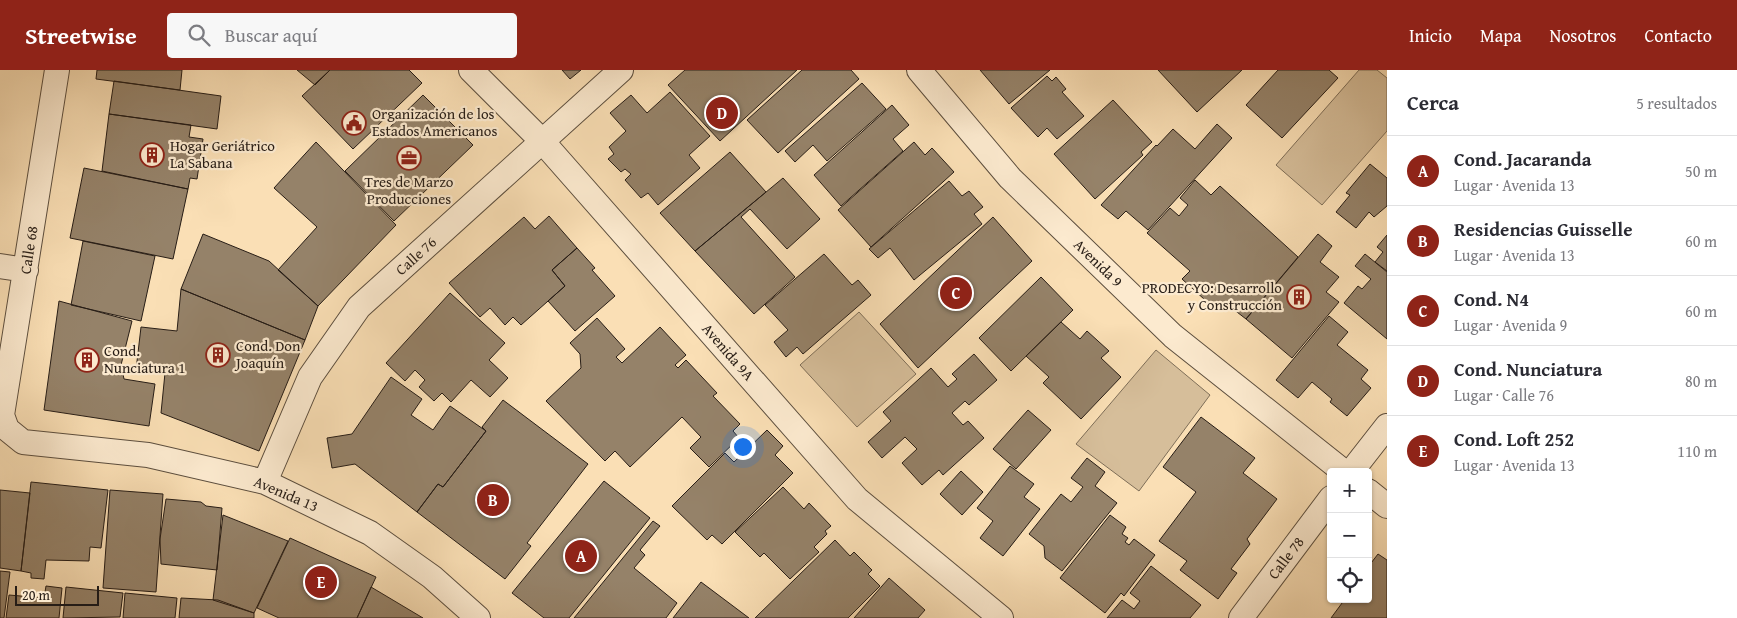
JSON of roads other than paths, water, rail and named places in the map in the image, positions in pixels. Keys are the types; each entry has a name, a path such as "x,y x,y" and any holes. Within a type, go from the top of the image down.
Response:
{"street":[{"name":"Calle 68","path":"7,429 2,415 57,70"},
{"name":"Avenida 9A","path":"471,70 542,141 857,499 1001,618"},
{"name":"Calle 76","path":"265,482 310,377 359,307 621,70"},
{"name":"Avenida 9","path":"919,70 1010,178 1173,336 1339,468"},
{"path":"0,266 26,270"},
{"path":"1354,468 1387,426"},
{"name":"Avenida 13","path":"7,429 23,442 148,455 265,482 370,533 432,577 478,618"},
{"path":"1372,494 1387,506"},
{"name":"Calle 78","path":"1241,618 1327,503"}],"place":[{"name":"Cond. Nunciatura","path":"722,113"},
{"name":"Organización de los Estados Americanos","path":"354,123"},
{"name":"Hogar Geriátrico La Sabana","path":"152,155"},
{"name":"Tres de Marzo Producciones","path":"409,158"},
{"name":"Cond. N4","path":"956,293"},
{"name":"PRODECYO: Desarrollo y Construcción","path":"1299,297"},
{"name":"Cond. Don Joaquín","path":"218,355"},
{"name":"Cond. Nunciatura 1","path":"87,360"},
{"name":"Residencias Guisselle","path":"493,500"},
{"name":"Cond. Jacaranda","path":"581,556"},
{"name":"Cond. Loft 252","path":"321,582"}]}
